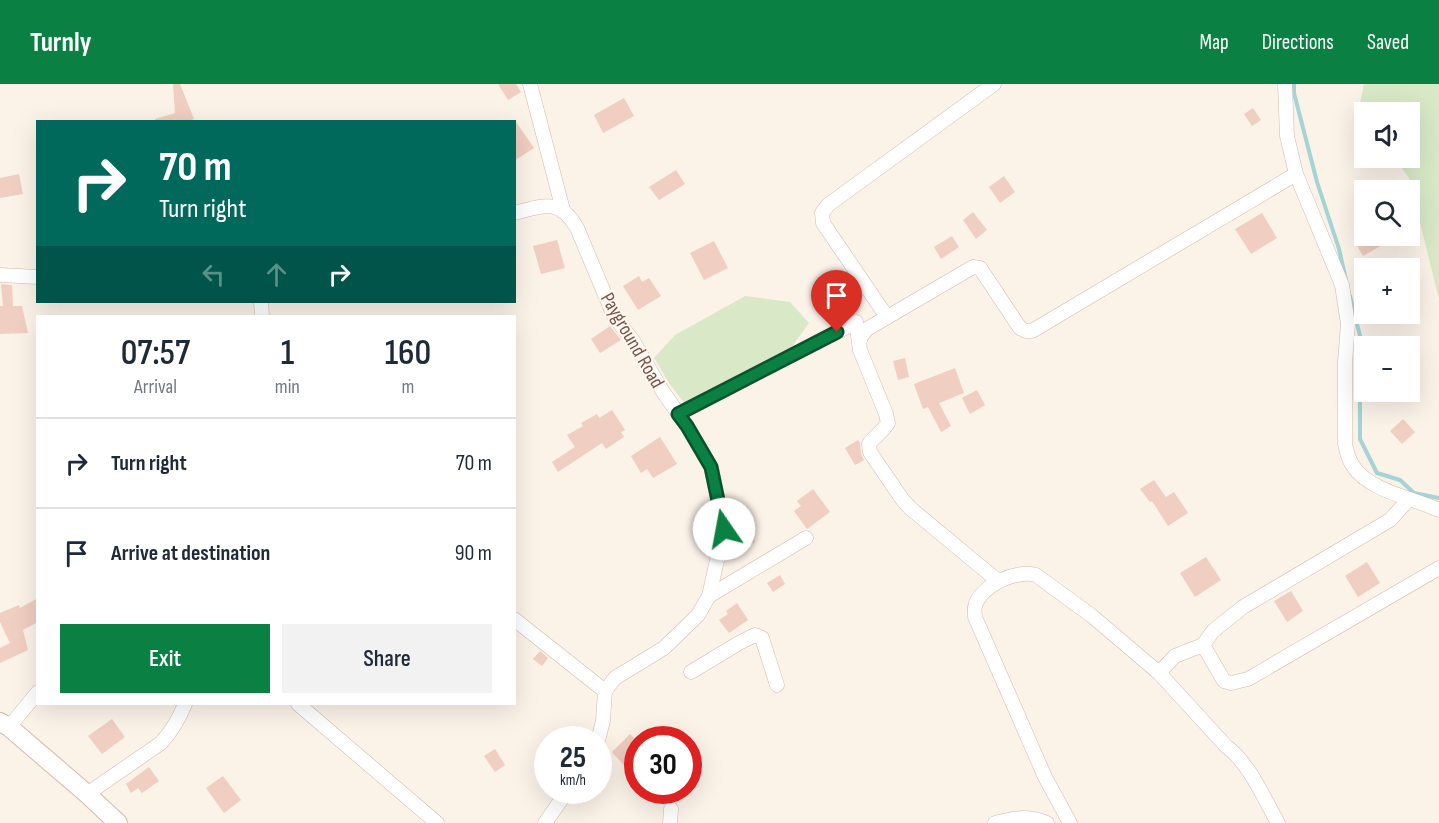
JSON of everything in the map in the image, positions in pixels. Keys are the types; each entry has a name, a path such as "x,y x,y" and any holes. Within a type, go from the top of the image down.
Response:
{"main road":[{"path":"4,725 118,823"}],"street":[{"name":"Payground Road","path":"530,84 563,210 577,228 614,316 633,340 711,467 724,529 710,596 698,615 664,648 615,678 605,691"},
{"path":"886,317 823,223 822,213 828,205 994,84"},
{"path":"1284,84 1287,136 1296,174 1342,285 1348,324 1345,362 1345,444 1348,456 1353,467 1361,475 1391,494 1422,502 1439,510"},
{"path":"859,343 861,335 867,329 973,267 980,268 1020,328 1032,331 1296,174"},
{"path":"516,213 550,206 563,210"},
{"path":"0,275 36,277"},
{"path":"678,414 856,322 860,350 888,423 869,444 870,452 902,499 998,581"},
{"path":"1159,673 1175,656 1203,645 1213,631 1243,607 1390,520 1409,499"},
{"path":"710,596 806,538"},
{"path":"1203,645 1224,681 1231,683 1248,679 1439,568"},
{"path":"1070,823 1045,777 975,616 974,607 980,595 998,581 1017,574 1035,575 1118,637 1159,673 1226,746 1244,762 1278,823"},
{"path":"516,622 605,691 602,726"},
{"path":"692,672 739,642 755,635 762,638 777,685"},
{"path":"4,725 36,694"},
{"path":"87,794 161,743 171,733 185,705"},
{"path":"299,705 437,823"},
{"path":"545,823 558,804"},
{"path":"995,823 1023,817 1047,823"}],"green space":[{"path":"1364,84 1439,84 1439,299 1420,222 1420,180 1409,180 1402,168 1420,168 1420,102 1360,102"},
{"path":"745,296 790,302 809,323 776,373 751,378 686,405 654,358 675,335"}],"building":[{"path":"173,84 180,84 194,119 155,119 175,113"},
{"path":"498,84 516,84 521,92 508,100"},
{"path":"624,98 634,116 603,133 594,115"},
{"path":"1253,108 1261,120 1252,126 1244,114"},
{"path":"516,122 534,148 516,160"},
{"path":"676,170 685,184 659,200 649,187"},
{"path":"19,174 23,194 0,198 0,178"},
{"path":"1004,176 1015,192 1000,203 989,187"},
{"path":"973,212 987,230 976,239 963,220"},
{"path":"1262,213 1277,238 1251,254 1235,229"},
{"path":"952,236 959,247 941,259 934,247"},
{"path":"557,240 565,268 541,274 533,246"},
{"path":"714,241 728,268 704,280 690,253"},
{"path":"1357,246 1380,246 1363,256"},
{"path":"639,276 642,282 649,278 661,296 638,310 623,286"},
{"path":"1,284 12,285 13,306 22,306 28,333 0,334 0,306 3,306"},
{"path":"610,326 621,340 600,353 591,339"},
{"path":"905,358 909,377 898,380 893,361"},
{"path":"955,368 964,393 939,403 951,426 941,432 928,407 923,409 914,384"},
{"path":"977,390 985,405 970,414 962,398"},
{"path":"612,410 625,430 621,432 624,437 606,449 602,443 558,472 552,462 575,447 567,435 583,426 581,423 597,414 599,418"},
{"path":"1403,419 1415,432 1402,444 1390,431"},
{"path":"660,437 677,464 653,478 647,469 641,473 631,456"},
{"path":"858,440 864,460 855,465 845,448"},
{"path":"1154,480 1166,497 1174,492 1188,513 1168,526 1152,501 1150,502 1140,489"},
{"path":"813,489 830,512 807,529 794,511 801,506 797,501"},
{"path":"748,524 755,542 739,548 732,533"},
{"path":"1206,557 1221,580 1195,597 1180,573"},
{"path":"1367,562 1380,583 1358,597 1345,576"},
{"path":"780,575 785,584 773,592 767,583"},
{"path":"1291,591 1303,611 1287,622 1274,601"},
{"path":"36,599 36,623 23,630 28,650 0,663 0,648 10,643 0,622 0,613 19,605 20,608"},
{"path":"737,603 748,620 729,633 719,620 728,614 726,611"},
{"path":"540,651 548,658 542,666 533,659"},
{"path":"112,719 125,737 102,754 88,736"},
{"path":"624,740 624,765 612,752"},
{"path":"495,749 505,765 495,772 484,756"},
{"path":"149,767 159,781 142,793 138,788 131,793 126,784"},
{"path":"223,776 241,800 224,813 206,788"}],"waterway":[{"path":"1294,84 1294,93 1317,182 1339,249 1346,280"},
{"path":"1350,296 1360,336 1360,439 1377,473 1400,480 1414,493 1439,498"}],"route":[{"path":"724,529 711,467 678,414 837,332"}]}
